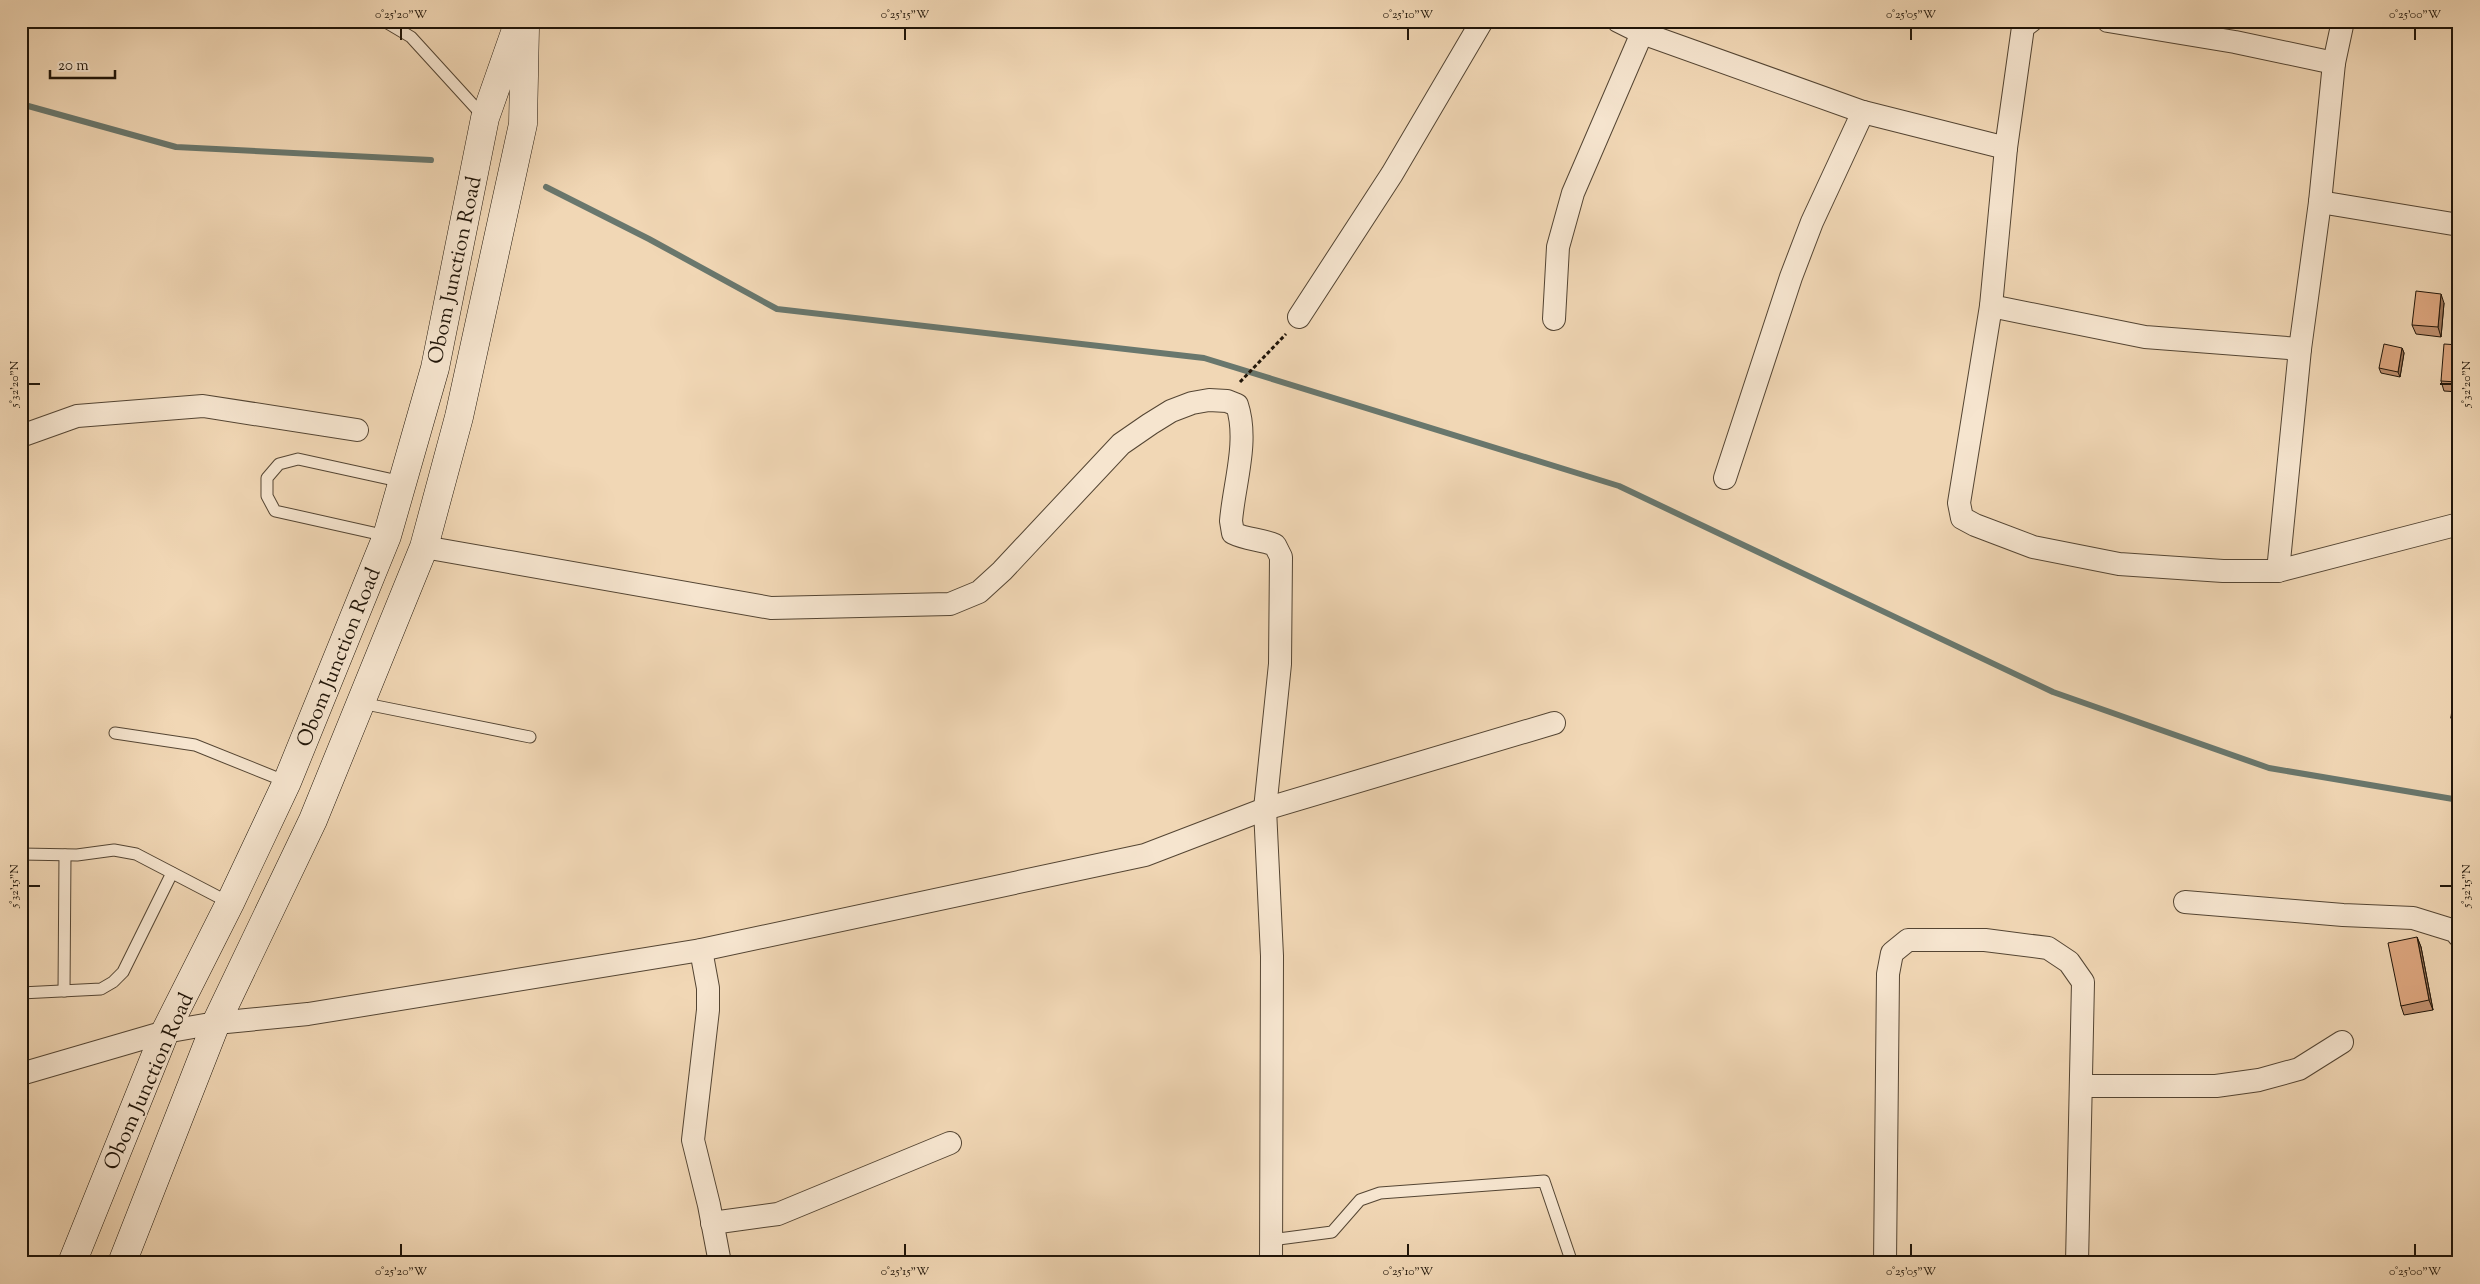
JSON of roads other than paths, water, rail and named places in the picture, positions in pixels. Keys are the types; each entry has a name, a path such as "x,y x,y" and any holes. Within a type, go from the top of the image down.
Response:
{"main road":[{"name":"Obom Junction Road","path":"72,1263 164,1032 230,903 287,782 387,536 435,368 485,118 519,21"},
{"name":"Obom Junction Road","path":"122,1263 216,1023 314,820 424,548 459,416 523,124 525,21"}],"street":[{"path":"1299,317 1392,174 1482,21"},
{"path":"1618,21 1642,33 1863,112 2006,148"},
{"path":"2031,21 2023,26 2006,148 1991,306 1960,503 1962,518 2033,548 2119,564 2223,571 2278,571 2459,524"},
{"path":"2108,21 2235,42 2334,63"},
{"path":"2278,571 2300,349 2320,202 2334,63 2343,21"},
{"path":"1554,319 1558,247 1573,193 1642,33"},
{"path":"1725,478 1808,231 1863,112"},
{"path":"2320,202 2459,225"},
{"path":"1991,306 2145,337 2300,349"},
{"path":"424,548 771,608 950,604 979,592 1002,571 1121,444 1172,411 1209,400 1237,405 1240,416 1238,469 1231,521 1234,533 1244,538 1262,540 1275,545 1281,557 1280,664 1265,809 1272,956 1271,1263"},
{"path":"21,436 77,416 203,406 357,430"},
{"path":"21,1074 164,1032 216,1023 308,1014 701,950 1145,855 1265,809 1554,723"},
{"path":"2185,902 2343,915 2413,918 2455,931 2459,936"},
{"path":"1885,1263 1888,974 1892,953 1908,940 1984,940 2048,948 2069,962 2084,982 2077,1263"},
{"path":"701,950 708,988 708,1010 693,1140 720,1263"},
{"path":"2082,1086 2216,1086 2259,1080 2299,1070 2342,1042"},
{"path":"712,1223 778,1214 950,1142"}],"lane":[{"path":"384,21 411,37 485,118"},
{"path":"387,536 275,511 268,496 267,478 279,464 298,459 403,482"},
{"path":"361,703 530,737"},
{"path":"115,733 195,745 287,782"},
{"path":"21,854 65,855 114,850 136,854 230,903"},
{"path":"64,991 65,855"},
{"path":"21,993 101,989 113,982 123,972 172,873"},
{"path":"1271,1240 1332,1232 1360,1200 1380,1193 1544,1181 1572,1263"}],"waterway":[{"path":"21,104 176,147 431,160"},
{"path":"546,187 649,239 777,309 1204,358 1619,486 2053,692 2269,768 2459,800"}]}
